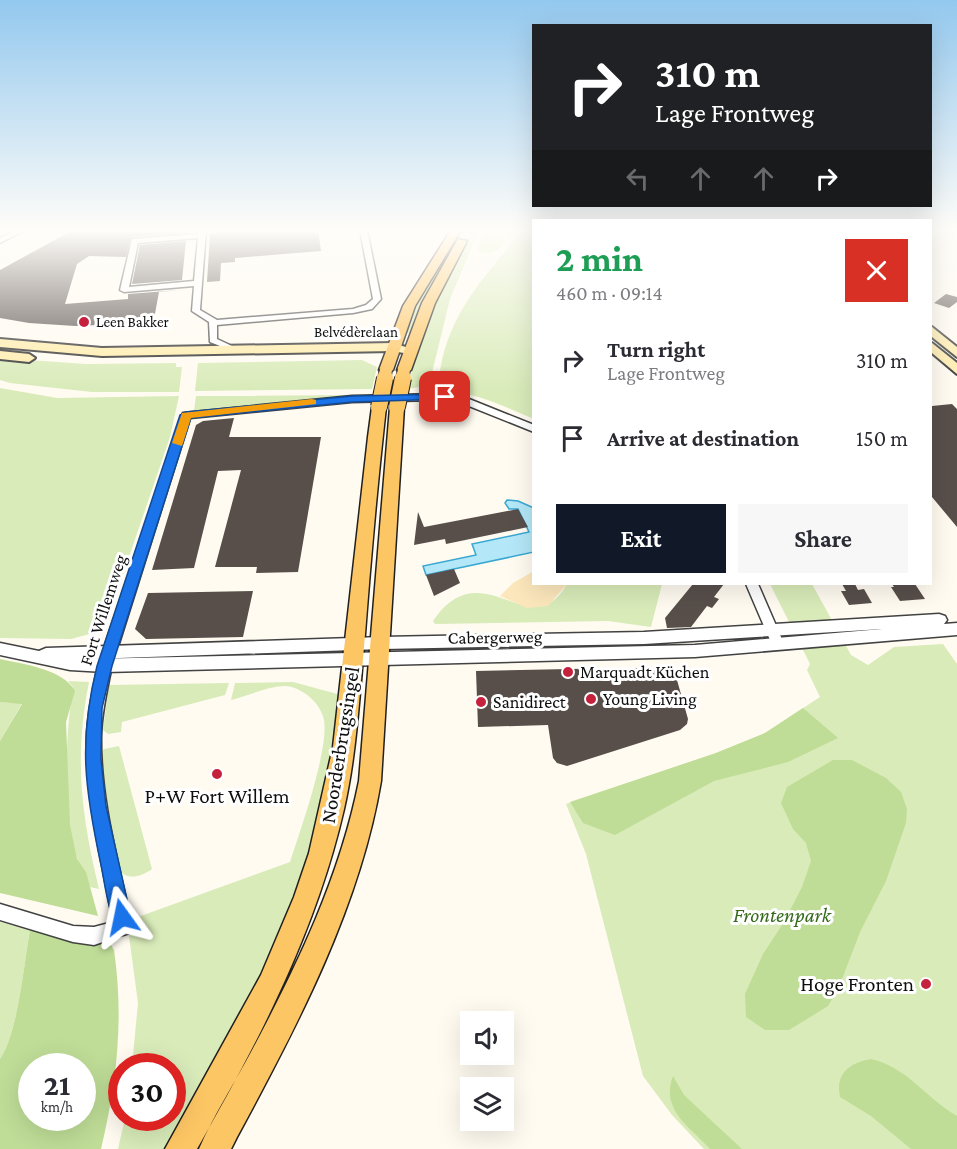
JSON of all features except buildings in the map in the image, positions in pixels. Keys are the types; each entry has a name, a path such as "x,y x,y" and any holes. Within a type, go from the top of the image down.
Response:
{"main road":[{"name":"Noorderbrugsingel","path":"180,1149 255,1016 286,951 307,897 333,807 354,652 379,407 386,370 400,327 422,284"},
{"name":"Noorderbrugsingel","path":"214,1149 239,1106 287,1011 352,859 370,781 398,407 410,350 438,284"},
{"path":"213,350 230,347 370,342 400,327"},
{"path":"932,330 957,353"},
{"name":"Belvédèrelaan","path":"0,343 102,352 392,351"},
{"path":"932,347 957,370"},
{"name":"Belvédèrelaan","path":"0,355 97,362 410,350"}],"street":[{"path":"125,284 124,290 191,284"},
{"path":"198,284 196,311 212,320 213,340 230,347"},
{"path":"213,323 352,311 369,307 377,299 374,284"},
{"name":"Fort Willemweg","path":"0,912 73,934 94,936 123,927 94,779 94,708 107,658 186,415 352,399 438,397 476,404 532,428"},
{"path":"752,585 775,637"},
{"name":"Cabergerweg","path":"839,633 957,619"},
{"name":"Cabergerweg","path":"0,649 70,664 107,658 381,651 695,651 796,635 957,629"}],"green space":[{"path":"428,284 433,284 411,333 404,333 418,300"},
{"path":"443,284 456,284 450,299 429,385 408,389 418,347"},
{"path":"532,284 532,418 475,396 438,392 446,344 455,323 478,285"},
{"path":"0,358 86,364 176,363 176,367 182,367 179,392 92,392 0,380"},
{"path":"362,360 377,367 372,389 195,391 198,363"},
{"path":"0,388 57,398 179,396 170,437 104,630 71,639 0,638"},
{"path":"360,395 194,411 196,396"},
{"path":"566,585 662,585 651,627 608,621 435,624 433,621 451,601 470,593 487,594 522,605 538,607 553,601"},
{"name":"Frontenpark","path":"770,585 813,585 851,655 868,665 894,647 943,644 957,664 957,1149 704,1149 672,1115 643,1076 586,854 566,804 716,753 765,733 820,697 807,670 810,664"},
{"path":"0,659 52,673 61,677 75,691 66,722 70,825 77,859 86,872 98,916 0,893 0,741 22,704 0,702"},
{"path":"68,681 89,682 82,736 82,786 88,836 99,889 90,887 72,841 69,821 66,774 68,726 73,687"},
{"path":"293,682 341,695 336,750 320,822 285,930 186,1120 186,1053 133,1053 138,1003 127,921 290,862 318,770 324,733 324,720 319,708 310,697 298,689 279,686 231,700 235,683"},
{"path":"229,683 225,695 122,722 121,732 108,734 103,730 109,685"},
{"path":"0,702 22,703 0,741"},
{"path":"803,708 838,738 788,762 714,781 615,835 583,823 570,802 716,753 765,733"},
{"path":"119,746 152,869 136,876 124,875 121,872 105,801 102,752 104,749"},
{"path":"833,760 852,760 886,778 901,792 907,809 906,823 886,881 860,932 839,987 828,1006 789,1030 765,1030 746,1017 745,994 763,954 784,922 802,887 811,861 806,843 793,829 781,803 787,787"},
{"path":"0,922 30,930 16,1015 0,1059"},
{"path":"30,930 69,941 111,945 114,950 118,1001 117,1050 117,1053 108,1053 108,1114 101,1149 0,1149 0,1059 11,1033 23,978"},
{"path":"871,1059 884,1063 906,1076 957,1116 957,1149 911,1149 871,1116 840,1097 840,1082 845,1071 856,1063"},
{"path":"673,1076 684,1095 742,1149 710,1149 686,1125 670,1099"},
{"path":"122,1131 180,1131 171,1149 118,1149"}],"sand":[{"path":"532,572 532,585 566,585 548,606 527,608 500,596 513,583"}],"water":[{"path":"507,500 518,501 532,507 532,552 426,575 423,566 476,555 472,544 529,532 518,509 509,509 505,503"}],"slow traffic":[{"path":"178,443 186,415 312,402"}],"place":[{"name":"Leen Bakker","path":"84,322"},
{"name":"Marquadt Küchen","path":"568,672"},
{"name":"Young Living","path":"591,699"},
{"name":"Sanidirect","path":"481,702"},
{"name":"P+W Fort Willem","path":"217,774"},
{"name":"Hoge Fronten","path":"926,984"}],"route":[{"path":"122,917 97,806 93,759 94,708 105,666 159,506 186,415 352,399 445,397"}]}
